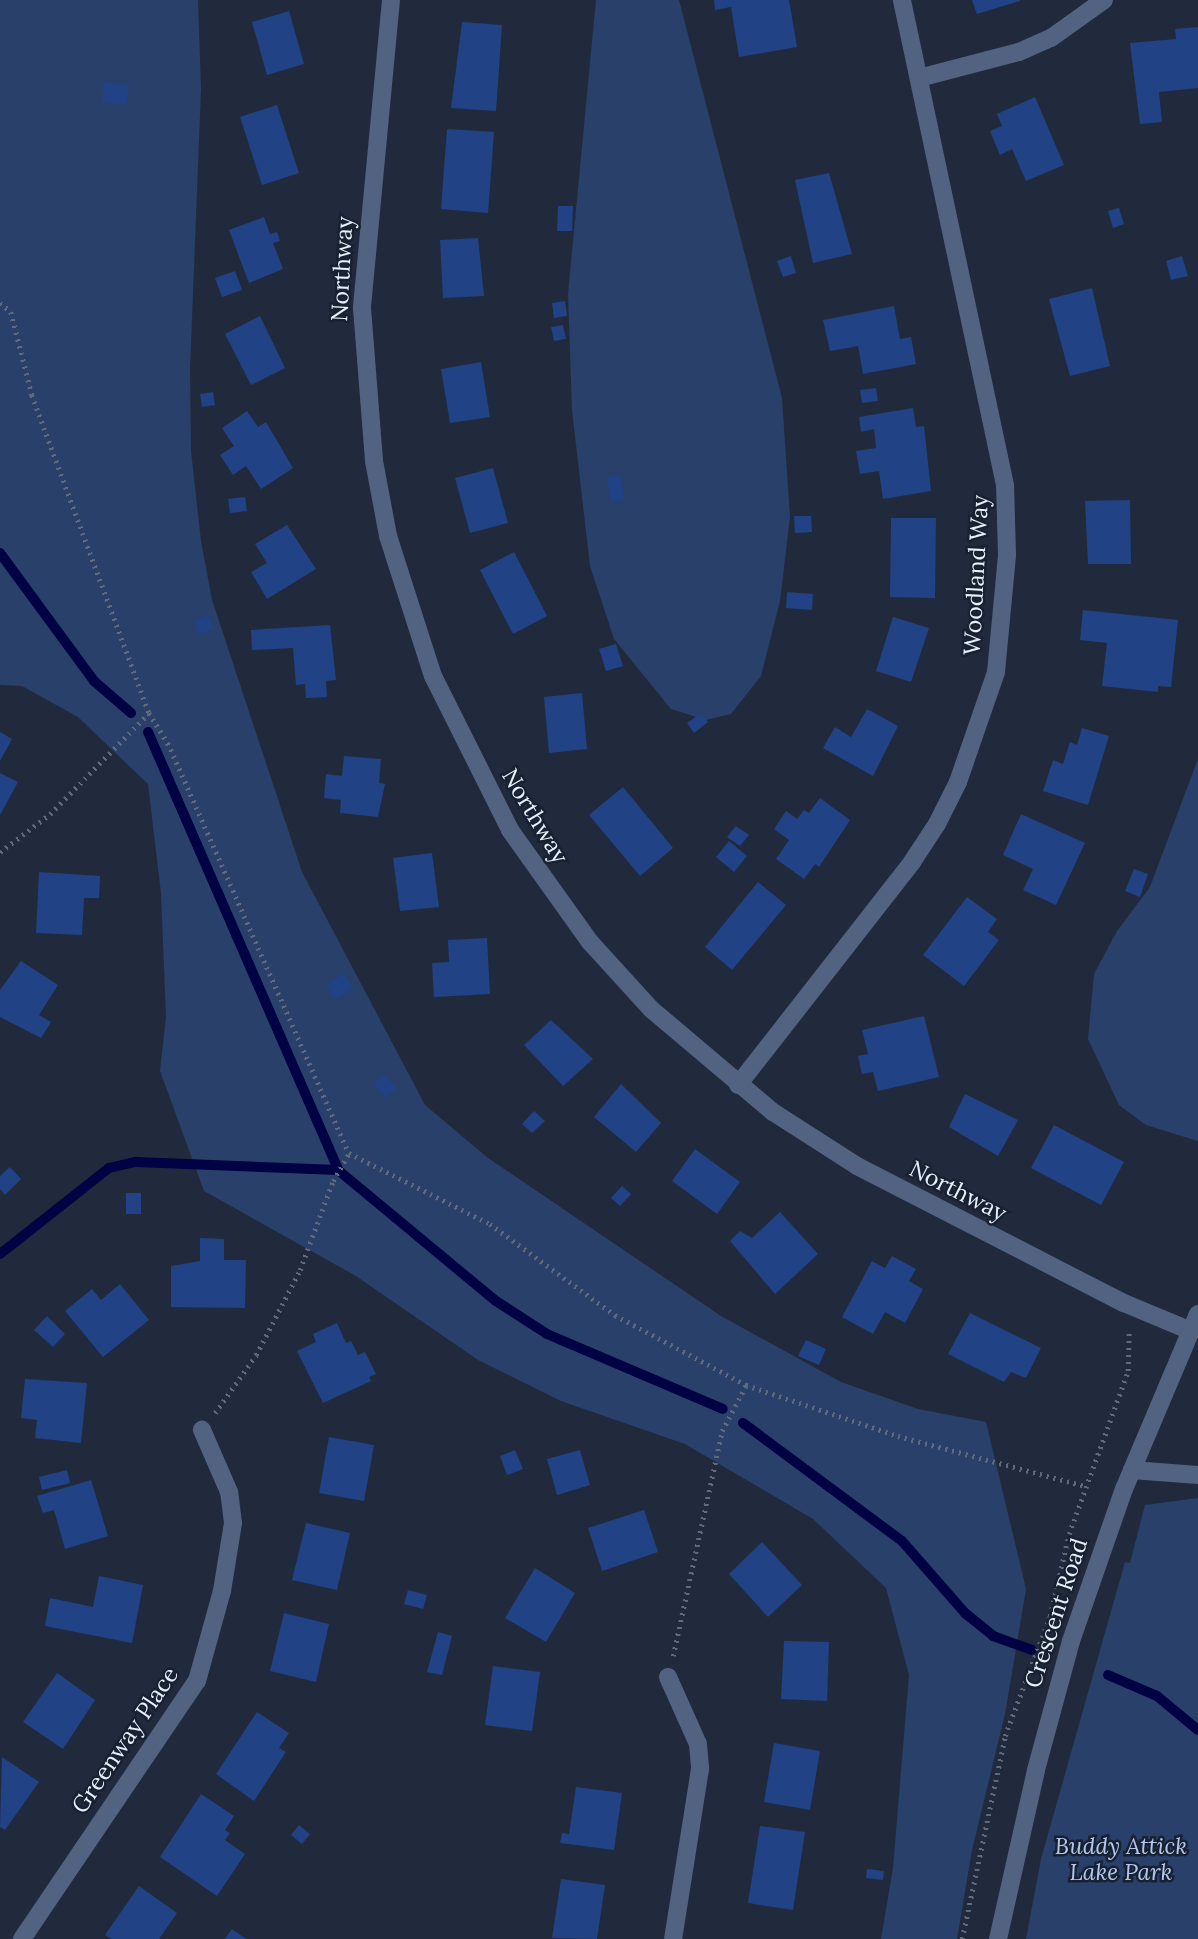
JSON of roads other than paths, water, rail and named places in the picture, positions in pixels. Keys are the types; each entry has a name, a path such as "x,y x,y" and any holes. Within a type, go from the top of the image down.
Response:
{"street":[{"name":"Northway","path":"391,0 362,308 374,461 388,536 409,611 433,676 510,830 554,895 651,1009 738,1085 857,1166 1112,1297 1191,1331"},
{"name":"Woodland Way","path":"738,1085 912,862 937,824 963,770 996,672 1006,567 1006,485 902,0"},
{"path":"919,78 1019,52 1051,38 1104,0"},
{"name":"Crescent Road","path":"998,1939 1036,1770 1071,1641 1132,1470 1198,1314"},
{"name":"Greenway Place","path":"22,1939 197,1681 222,1591 233,1523 229,1492 202,1430"},
{"path":"1132,1470 1198,1475"},
{"path":"668,1677 698,1744 700,1769 673,1939"}],"waterway":[{"path":"0,553 94,681 131,713"},
{"path":"148,732 338,1170 496,1301 547,1334 723,1409"},
{"path":"0,1254 109,1168 136,1162 338,1170"},
{"path":"743,1423 902,1541 965,1613 993,1636 1032,1650"},
{"path":"1108,1675 1157,1696 1198,1730"}],"park label":[{"name":"Buddy Attick Lake Park","path":"1121,1859"}]}
